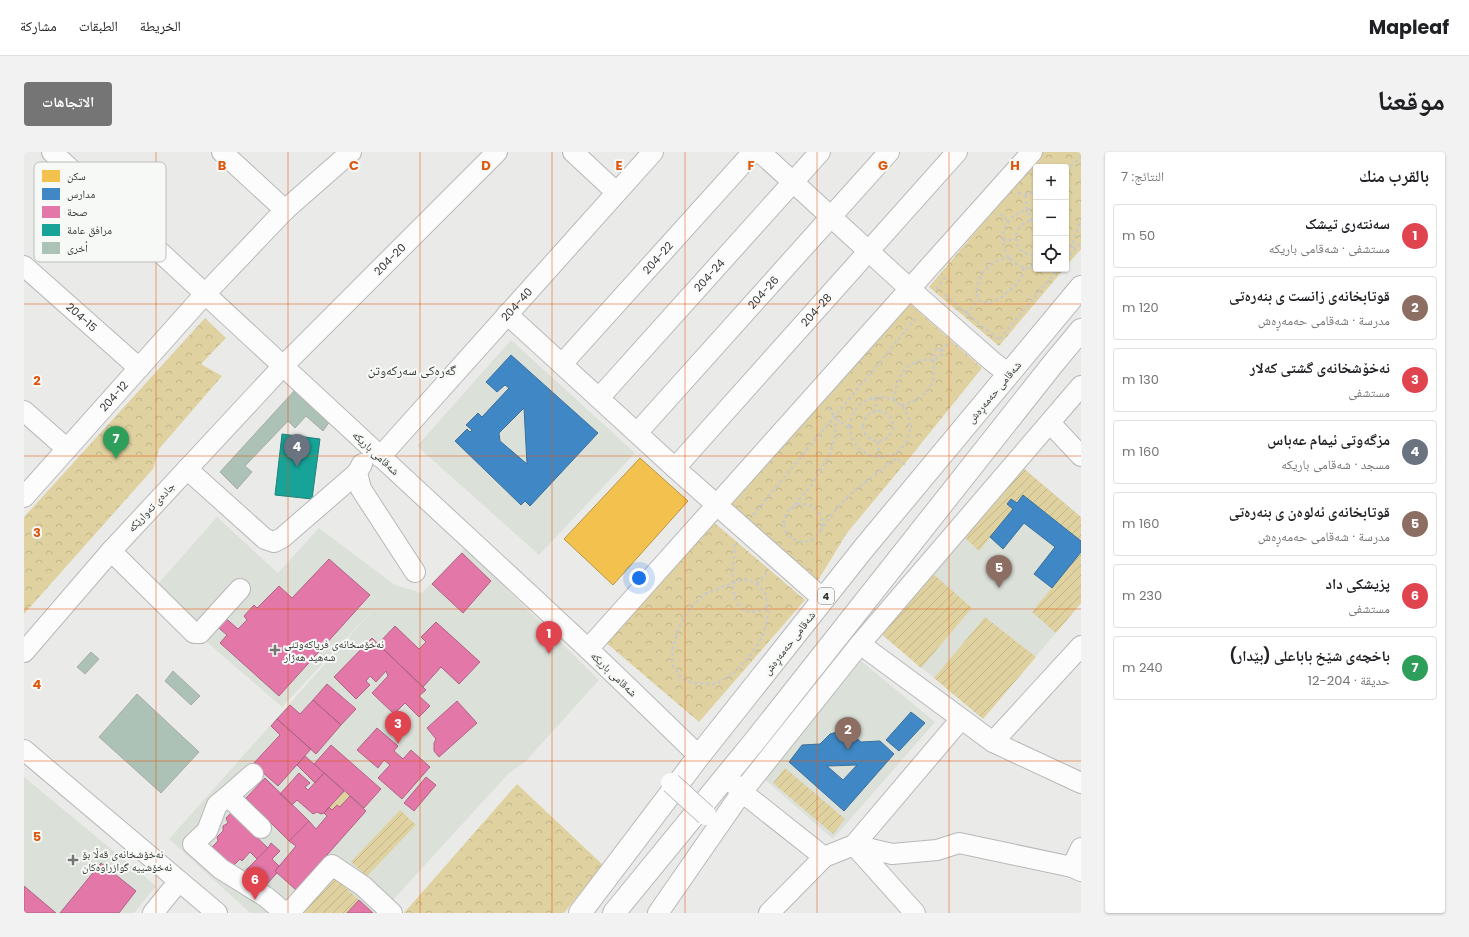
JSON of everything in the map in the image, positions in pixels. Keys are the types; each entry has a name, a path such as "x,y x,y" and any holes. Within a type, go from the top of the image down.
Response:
{"highway":[{"name":"شەقامی حەمەڕەش","path":"580,913 699,756 864,548 1081,287"},
{"path":"614,913 889,572 1081,330"},
{"path":"864,548 889,572"}],"street":[{"name":"شەقامی باریکە","path":"52,152 63,162"},
{"path":"222,152 285,210"},
{"name":"204-12","path":"24,497 204,294 285,210 351,152"},
{"name":"204-20","path":"283,366 497,152"},
{"path":"574,152 616,192"},
{"name":"204-40","path":"357,473 507,314 653,152"},
{"name":"204-22","path":"562,364 753,152"},
{"path":"760,152 910,289 993,362 1009,374"},
{"name":"204-24","path":"599,398 820,152"},
{"name":"204-26","path":"637,433 888,152"},
{"name":"204-28","path":"675,468 958,152"},
{"path":"588,649 1032,152"},
{"name":"شەقامی باریکە","path":"166,258 588,649 699,756"},
{"name":"204-15","path":"24,266 139,368"},
{"path":"507,314 675,468 814,591 825,598"},
{"name":"جادەی تەوارێکە","path":"24,652 111,551 283,366"},
{"path":"658,913 742,792 860,644 1081,386"},
{"path":"24,411 67,449"},
{"path":"1050,423 1081,456"},
{"path":"187,469 265,538 274,542 282,538 357,473 361,489 415,572"},
{"path":"111,551 194,633 200,633 240,589"},
{"path":"860,644 993,742 1081,783"},
{"path":"993,742 1081,646"},
{"path":"768,913 824,858 854,845 961,719"},
{"path":"24,750 217,913"},
{"path":"253,774 217,805 206,831 193,844 221,869 266,897 286,913"},
{"path":"725,776 742,792 824,858"},
{"path":"671,783 706,815"},
{"path":"228,796 261,828"},
{"path":"854,845 892,854 937,850 958,843 1077,869 1081,848"},
{"path":"854,845 915,913"},
{"path":"289,913 332,865 363,886 392,913"},
{"path":"153,913 179,881"}],"path":[{"path":"1069,167 1081,157"},
{"path":"1013,198 1022,187"},
{"path":"1017,193 1026,195 1033,192"},
{"path":"1026,195 1027,209 1032,221 1022,225 1018,229 1016,240 1021,250 1033,255"},
{"path":"995,219 1004,208"},
{"path":"1033,209 1018,212 1008,221 1005,227 1003,240 1003,246 1013,262 1024,267 1031,268 1033,262"},
{"path":"1000,214 1008,221"},
{"path":"1075,249 1073,240 1081,219"},
{"path":"1003,240 1016,240"},
{"path":"1069,256 1081,242"},
{"path":"1069,244 1075,249"},
{"path":"1010,258 1004,258 993,263 981,274 977,286 977,298 981,302 986,303 998,300 1010,292 1021,278 1024,267"},
{"path":"951,270 937,288 999,340 1056,272"},
{"path":"967,313 979,300"},
{"path":"768,608 756,611 745,610 738,604 734,593 733,582 739,524 835,418 927,304"},
{"path":"894,400 894,389 899,378 910,366 922,360 933,360 939,359 943,354 940,349 936,349 933,360 934,375 932,383 925,394 914,402 901,406"},
{"path":"815,395 828,406 835,418 850,428"},
{"path":"874,398 877,411"},
{"path":"874,398 887,398 894,400 901,406 909,418 910,428 908,438 903,446 894,453 886,456 867,454 859,448 853,440 850,428 853,412 859,405 874,398"},
{"path":"877,411 883,412 891,417 894,427 890,436 886,440 878,442 867,437 863,427 865,418 868,414 877,411"},
{"path":"835,418 835,437 828,456 811,486 786,514 784,525 785,531 793,540 805,542 811,541 816,537 829,518 847,498 896,458"},
{"path":"878,442 879,456"},
{"path":"894,453 896,458 907,466"},
{"path":"791,509 801,504 814,508 819,512 821,518 822,525 820,531"},
{"path":"745,579 757,584 765,593 768,608 764,634 750,656 736,672 716,684 693,683 682,679 672,664 672,648 679,626 690,608 705,594 733,582 745,579"}],"shaded area":[{"path":"511,340 635,453 539,555 417,446"},
{"path":"1022,467 1081,517 1081,603 983,719 879,632"},
{"path":"217,517 278,573 319,528 395,585 422,593 465,548 599,680 525,762 509,773 381,913 250,913 169,839 381,601 282,707 150,593"},
{"path":"860,660 935,722 833,839 763,778"},
{"name":"نەخۆشخانەی قەڵا بۆ نەخۆشییە گوازراوەکان","path":"24,777 156,886 134,913 24,913"}],"green space":[{"path":"1043,152 1081,152 1081,249 1069,263 1069,164 1033,164 1033,272 1061,272 999,346 929,287"},
{"path":"908,302 982,368 847,533 817,582 727,502"},
{"path":"205,318 226,338 201,364 222,376 159,449 153,469 24,614 24,517"},
{"path":"1022,467 1081,517 1081,541 1023,495 1017,503 1011,499 1007,504 1013,509 979,551 962,535"},
{"path":"710,519 805,600 699,722 604,641"},
{"path":"1081,552 1081,603 1056,633 1032,612"},
{"path":"931,572 972,608 921,668 879,632"},
{"path":"985,617 1036,657 983,719 934,678"},
{"path":"785,768 845,819 833,834 773,783"},
{"path":"517,784 603,865 564,913 404,913"},
{"path":"344,791 350,796 340,807 337,805 332,810 329,807"},
{"path":"400,810 416,825 367,876 351,862"},
{"path":"331,874 359,900 347,913 304,913 300,909"}],"building: سكن":[{"path":"640,458 688,501 613,585 564,539"}],"building: مدارس":[{"path":"511,355 598,433 530,506 525,501 521,505 455,441 467,429 470,432 472,430 466,425 478,413 482,417 509,388 505,385 497,392 486,382","holes":["524,408 527,464 500,441 499,433"]},
{"path":"1023,495 1081,541 1081,552 1052,588 1034,574 1055,547 1024,523 1003,549 990,537 1013,509 1007,504 1011,499 1017,503"},
{"path":"911,712 925,723 899,751 886,740"},
{"path":"841,731 851,734 861,742 880,741 894,754 844,811 789,762 802,745 820,744 830,734","holes":["857,765 843,780 827,766"]}],"building: صحة":[{"path":"462,553 491,581 463,613 432,584"},
{"path":"329,559 370,595 279,696 220,643 227,635 214,624 222,615 238,629 247,620 244,616 254,605 257,608 279,586 292,598"},
{"path":"436,622 480,662 459,684 441,667 423,687 378,644 395,626 419,649 426,642 421,637"},
{"path":"372,638 426,690 419,696 430,706 419,717 405,703 394,714 372,693 388,676 386,671 376,682 370,676 366,681 370,685 356,699 334,677"},
{"path":"327,684 356,709 341,725 313,700"},
{"path":"313,700 341,725 316,754 277,719 290,705 300,714"},
{"path":"457,701 477,723 439,757 434,751 434,743 436,739 427,728"},
{"path":"277,719 311,749 278,786 253,764 280,735 271,726"},
{"path":"377,728 398,746 394,751 403,759 411,750 430,767 402,799 378,778 390,765 384,760 378,768 357,750"},
{"path":"331,745 381,789 364,808 314,764"},
{"path":"305,756 324,773 315,783 297,765"},
{"path":"299,773 310,783 305,787 308,790 324,773 344,791 324,813 321,814 317,812 313,814 297,800 292,805 280,794"},
{"path":"426,777 436,785 414,811 404,803"},
{"path":"265,778 309,821 289,841 246,798"},
{"path":"350,796 366,811 296,890 275,871 296,846 289,841 309,821 316,829 327,816 324,813 329,807 332,810 337,805 340,807"},
{"path":"231,813 268,848 257,859 250,852 242,861 240,859 233,866 212,847 218,841 217,837 223,831 223,826 228,823 226,818"},
{"path":"271,843 280,851 272,859 279,866 275,871 277,873 265,886 246,870"},
{"path":"101,863 136,891 119,913 60,913"},
{"path":"24,886 56,913 24,913"},
{"path":"359,900 373,913 347,913"}],"building: مرافق عامة":[{"path":"282,434 320,439 312,499 275,495"}],"building: أخرى":[{"path":"295,390 330,421 323,431 306,416 295,428 288,421 245,466 252,472 237,489 220,472"},
{"path":"91,652 99,659 85,674 77,667"},
{"path":"173,671 200,696 191,705 165,681"},
{"path":"137,694 199,752 161,793 99,737"}],"place":[{"name":"باخچەی شێخ باباعلی (بێدار)","path":"116,459"},
{"name":"مزگەوتی ئیمام عەباس","path":"297,467"},
{"name":"قوتابخانەی ئەلوەن ی بنەرەتی","path":"999,588"},
{"name":"نەخۆسخانەی فریاکەوتنی شەهید هەژار","path":"275,650"},
{"name":"سەنتەری تیشک","path":"549,654"},
{"name":"نەخۆشخانەی گشتی کەلار","path":"398,744"},
{"name":"قوتابخانەی زانست ی بنەرەتی","path":"848,750"},
{"name":"نەخۆشخانەی قەڵا بۆ نەخۆشییە گوازراوەکان","path":"73,860"},
{"name":"پزیشکی داد","path":"255,900"}],"district":[{"name":"گەرەکی سەرکەوتن","path":"412,370"}]}
